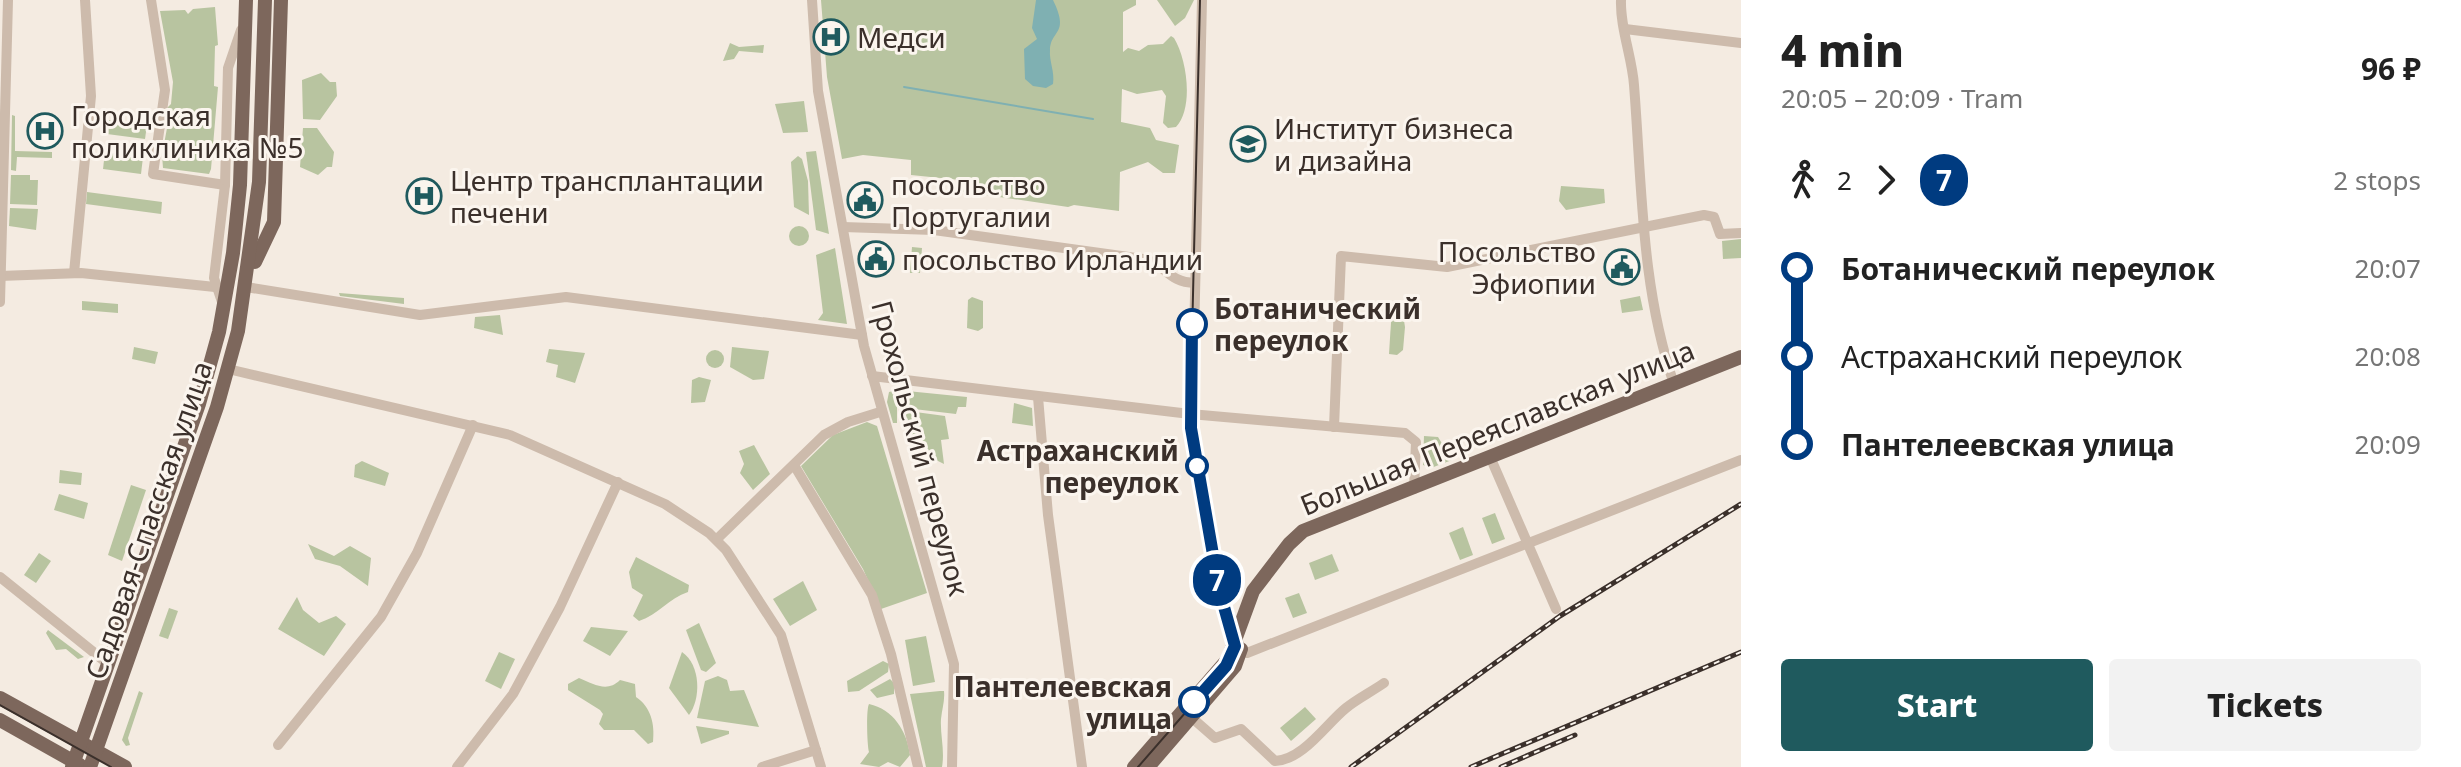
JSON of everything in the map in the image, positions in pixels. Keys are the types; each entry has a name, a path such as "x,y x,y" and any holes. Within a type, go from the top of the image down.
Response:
{"main road":[{"path":"248,280 259,182 265,0"},
{"path":"248,280 274,222 281,0"},
{"name":"Садовая-Спасская улица","path":"76,765 80,742 199,404 224,311 222,287 240,185 246,6"},
{"name":"Садовая-Спасская улица","path":"90,767 228,369 248,280"},
{"name":"Большая Переяславская улица","path":"1238,645 1243,611 1253,591 1289,544 1303,531 1491,459 1741,357"},
{"path":"1148,767 1235,666 1238,645"},
{"path":"1134,767 1238,645"},
{"path":"0,698 125,767"},
{"path":"0,720 76,765"}],"street":[{"path":"0,302 8,0"},
{"path":"74,273 91,81 85,0"},
{"path":"151,0 165,90 153,174 225,185"},
{"name":"Грохольский переулок","path":"812,0 815,67 862,335 880,412 951,649 955,679 952,767"},
{"path":"1202,0 1192,415 1219,576 1238,645 1247,653 1741,460"},
{"path":"1621,0 1633,69 1644,225 1656,327 1674,384"},
{"path":"1,276 74,273 222,287 228,68 246,6"},
{"path":"1625,29 1741,43"},
{"path":"1334,427 1341,256 1447,267 1644,225 1710,215 1720,234 1741,233"},
{"path":"843,227 934,230 1143,259 1156,262 1169,277 1195,283"},
{"path":"248,280 420,315 566,297 862,335"},
{"path":"228,369 473,425 520,439 665,504 717,539 781,635 821,767"},
{"path":"872,376 1192,415 1410,434 1417,447 1414,489"},
{"path":"1038,397 1048,515 1082,767"},
{"path":"717,539 824,435 848,422 880,412"},
{"path":"278,745 381,617 417,553 473,425"},
{"path":"1491,459 1556,609"},
{"path":"794,465 872,595 891,654 918,767"},
{"path":"457,767 513,694 560,607 618,482"},
{"path":"0,577 107,663"},
{"path":"1191,717 1215,738 1241,729 1275,761 1281,761 1296,754 1347,707 1384,683"},
{"path":"91,711 91,718 97,723 108,718"},
{"path":"762,767 816,750"}],"green space":[{"path":"821,0 1136,0 1136,5 1123,12 1123,52 1128,48 1139,51 1148,45 1163,44 1171,36 1174,38 1185,70 1187,96 1182,119 1176,127 1168,128 1163,123 1166,96 1162,90 1137,94 1122,89 1121,122 1150,128 1156,140 1179,145 1175,173 1163,173 1148,162 1120,172 1119,211 959,191 960,180 911,175 911,160 863,155 842,159 827,77"},
{"path":"1157,0 1194,0 1185,18 1175,26"},
{"path":"215,7 218,45 215,46 214,86 218,87 211,169 209,174 163,168 162,155 170,112 167,108 171,104 173,82 160,11 185,10 188,14 193,9"},
{"path":"730,43 739,47 764,45 763,53 739,51 734,59 723,61"},
{"path":"321,73 330,82 336,82 337,96 320,120 303,119 302,80"},
{"path":"804,101 808,132 783,133 775,104"},
{"path":"12,115 15,116 15,151 52,152 52,158 17,157 16,171 11,170"},
{"path":"109,120 147,125 145,139 107,134"},
{"path":"303,128 317,128 334,152 332,167 327,167 318,175 300,167"},
{"path":"816,151 829,234 816,230 806,152"},
{"path":"105,152 143,157 141,174 103,169"},
{"path":"798,156 802,159 808,181 809,215 794,207 791,162"},
{"path":"11,175 30,175 30,180 38,180 37,205 10,204"},
{"path":"1561,186 1604,189 1605,203 1566,210 1559,201"},
{"path":"87,192 162,202 161,214 86,204"},
{"path":"10,208 38,209 36,230 9,226"},
{"path":"795,226 803,226 809,236 803,246 795,246 789,240 789,232"},
{"path":"1741,239 1741,258 1723,259 1722,241"},
{"path":"912,247 922,248 920,273 910,273"},
{"path":"835,248 847,324 818,320 823,313 816,255"},
{"path":"339,293 404,298 404,304 340,296"},
{"path":"1640,296 1643,310 1622,313 1620,300"},
{"path":"972,297 983,301 983,328 978,331 967,328 968,300"},
{"path":"82,301 118,304 118,313 82,310"},
{"path":"1392,307 1402,308 1405,327 1403,350 1397,355 1389,354"},
{"path":"500,315 503,335 474,328 475,317"},
{"path":"134,347 158,352 155,364 132,359"},
{"path":"732,347 769,351 764,379 753,380 730,367"},
{"path":"549,349 585,353 575,383 556,377 558,365 546,362"},
{"path":"711,350 719,350 724,359 722,366 711,368 706,363 706,355"},
{"path":"699,377 711,380 705,402 691,403 692,380"},
{"path":"897,390 967,397 966,407 958,407 956,414 897,407 897,423 893,423 887,402 889,392"},
{"path":"1014,403 1032,408 1033,426 1012,423"},
{"path":"908,411 945,416 949,439 941,440 944,464 934,459 916,462 904,415"},
{"path":"867,422 877,426 927,593 881,609 863,569 801,466 833,435"},
{"path":"1424,436 1438,437 1452,460 1431,468 1423,465"},
{"path":"754,445 770,474 753,490 740,473 744,464 739,451"},
{"path":"362,461 389,473 385,486 354,477 355,465"},
{"path":"60,470 82,473 81,485 59,483"},
{"path":"131,485 146,490 122,561 108,555"},
{"path":"59,494 88,503 84,519 54,510"},
{"path":"1495,513 1505,539 1492,544 1482,518"},
{"path":"1463,527 1473,555 1460,560 1449,533"},
{"path":"308,544 334,556 350,546 371,558 368,586 340,566 315,559"},
{"path":"39,553 51,561 36,583 24,575"},
{"path":"1332,554 1339,571 1315,580 1309,563"},
{"path":"636,557 689,585 688,592 639,621 633,616 643,595 632,588 629,572"},
{"path":"803,581 817,610 790,626 773,599"},
{"path":"1299,593 1307,613 1293,618 1285,598"},
{"path":"297,597 303,610 319,623 336,616 346,624 324,656 278,629"},
{"path":"169,608 178,611 168,639 159,636"},
{"path":"699,623 716,663 706,672 701,670 686,630"},
{"path":"591,627 628,631 610,656 583,641"},
{"path":"48,630 84,657 78,659 66,649 56,650 46,633"},
{"path":"926,636 935,682 913,686 905,640"},
{"path":"499,652 515,659 501,689 485,681"},
{"path":"682,652 693,665 697,682 696,700 689,715 669,688"},
{"path":"883,661 889,664 888,672 859,691 848,692 847,681"},
{"path":"718,676 727,680 730,691 744,690 759,727 697,718 705,681"},
{"path":"579,678 600,686 610,686 620,680 635,684 636,697 651,716 653,742 648,744 634,730 604,730 599,724 603,714 600,710 568,690 568,684"},
{"path":"890,679 894,683 894,694 877,698 870,690"},
{"path":"139,691 143,693 128,738 130,745 126,746 122,740"},
{"path":"944,691 942,767 926,767 910,694"},
{"path":"869,704 892,716 906,738 910,755 900,767 888,762 879,767 860,764 869,752"},
{"path":"1305,707 1316,719 1291,741 1280,728"},
{"path":"696,726 729,731 729,734 701,744"}],"water":[{"path":"1036,0 1053,0 1060,20 1050,50 1053,84 1046,88 1033,86 1025,79 1024,49 1037,39 1032,28"}],"waterway":[{"path":"904,87 1093,119"}],"tram line":[{"path":"1138,767 1226,666 1235,646 1219,589 1190,421 1200,0"},
{"name":"7","path":"1192,324 1191,428 1219,589 1235,646 1226,666 1194,702"},
{"path":"0,705 111,767"}],"railway":[{"path":"1351,767 1560,616 1741,504"},
{"path":"1471,767 1741,652"},
{"path":"1501,767 1575,735"}],"place":[{"name":"Медси","path":"831,37"},
{"name":"Городская поликлиника №5","path":"45,131"},
{"name":"Институт бизнеса и дизайна","path":"1248,144"},
{"name":"Центр трансплантации печени","path":"424,196"},
{"name":"посольство Португалии","path":"865,200"},
{"name":"посольство Ирландии","path":"876,259"},
{"name":"Посольство Эфиопии","path":"1622,267"},
{"name":"Ботанический переулок","path":"1192,324"},
{"name":"Астраханский переулок","path":"1197,466"},
{"name":"Пантелеевская улица","path":"1194,702"}]}
